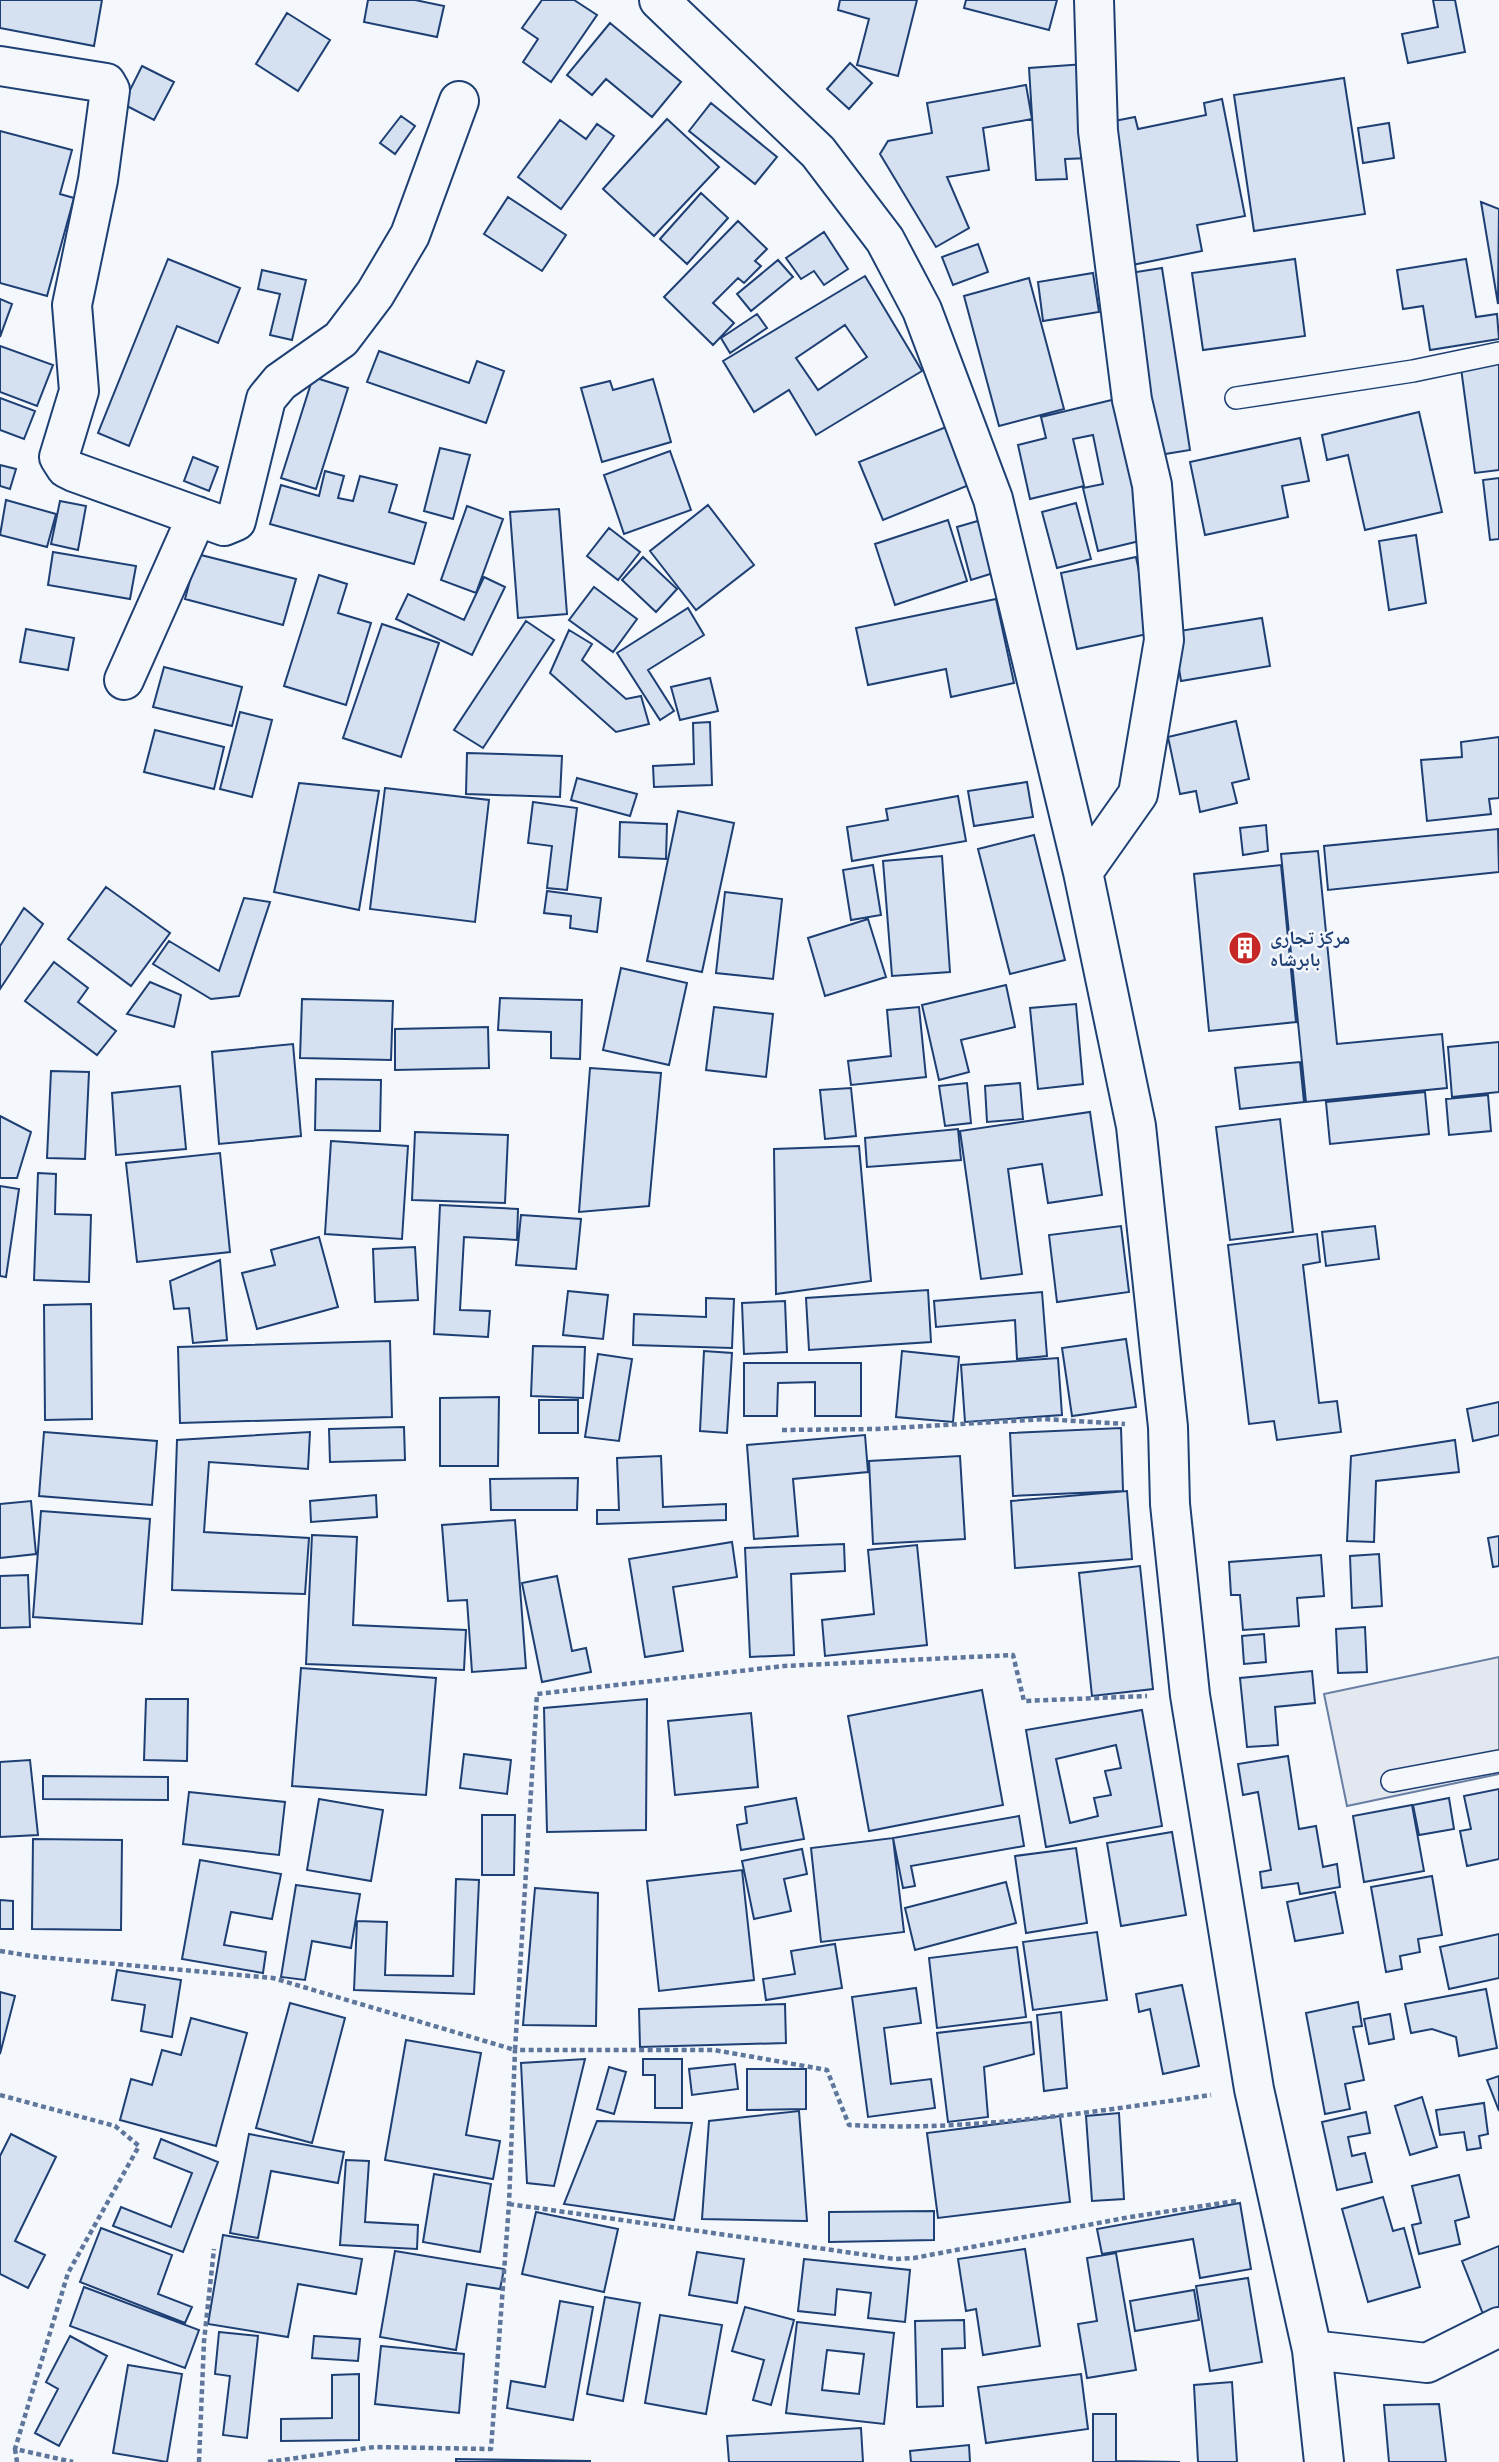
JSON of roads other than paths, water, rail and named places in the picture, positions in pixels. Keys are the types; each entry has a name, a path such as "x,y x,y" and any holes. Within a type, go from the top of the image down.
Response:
{"street":[{"path":"659,0 818,152 885,240 922,310 993,499 1083,872 1136,1126 1168,1427 1170,1504 1190,1695 1254,2089 1312,2350 1324,2462"},
{"path":"1083,872 1138,794 1164,640 1152,485 1132,400 1098,131 1094,0"},
{"path":"0,66 106,83 110,90 98,180 72,305 79,391 59,457 66,468 74,472 224,526 236,521 266,399 281,382 341,339 375,293 410,235 459,102"},
{"path":"124,680 197,516"},
{"path":"1312,2350 1427,2363 1499,2327"}],"lane":[{"path":"1236,398 1413,371 1499,353"},
{"path":"1392,1781 1499,1761"}],"place":[{"name":"مرکز تجاری بابرشاه","path":"1245,948"}]}
